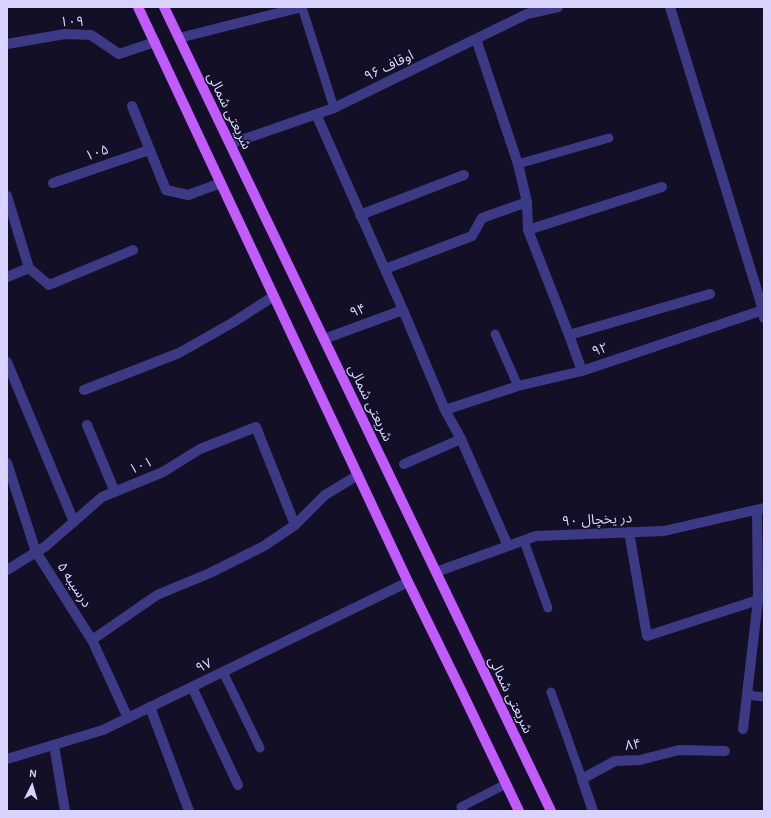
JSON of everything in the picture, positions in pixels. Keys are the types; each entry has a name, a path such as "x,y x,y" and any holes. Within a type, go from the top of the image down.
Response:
{"main road":[{"path":"138,7 408,582 519,811"},
{"name":"شریعتی شمالی","path":"164,7 551,811"}],"street":[{"path":"179,38 302,7"},
{"name":"اوقاف ۹۶","path":"230,144 334,108 527,14 558,7"},
{"path":"670,7 763,314"},
{"name":"۱۰۹","path":"7,44 64,34 91,35 119,54 155,42"},
{"path":"476,39 518,164 527,202 528,230 582,371"},
{"path":"132,106 166,190 188,195 221,183"},
{"path":"316,114 403,310 445,410 508,546"},
{"name":"۱۰۵","path":"53,183 149,150"},
{"path":"360,215 464,175"},
{"path":"528,230 662,187"},
{"path":"7,196 9,208 29,268 49,285 133,250"},
{"path":"385,269 472,236 482,218 527,202"},
{"path":"7,277 29,268"},
{"path":"569,335 710,294"},
{"path":"84,390 179,353 232,323 274,296"},
{"name":"۹۴","path":"324,339 403,310"},
{"name":"۹۲","path":"445,410 518,386 582,371 763,314"},
{"path":"7,362 74,522"},
{"path":"87,425 115,492"},
{"name":"۱۰۱","path":"7,570 46,546 102,497 163,472 200,449 256,427 295,525"},
{"path":"404,464 460,440"},
{"name":"درسیبه ۵","path":"7,463 10,481 36,552 92,640 128,718"},
{"path":"92,640 157,595 210,573 264,546 295,525 325,495 358,475"},
{"path":"743,729 761,600 760,509"},
{"name":"در یخچال ۹۰","path":"436,572 536,536 664,531 760,509"},
{"path":"629,532 647,636 761,600"},
{"name":"۹۷","path":"7,759 103,730 408,582"},
{"path":"192,687 238,785"},
{"path":"150,707 189,811"},
{"path":"54,745 65,811"},
{"name":"۸۴","path":"582,779 615,761 640,760 679,750 725,751"},
{"path":"582,779 593,811"}],"lane":[{"path":"302,7 334,108"},
{"path":"518,164 609,138"},
{"path":"495,334 518,386"},
{"path":"524,541 548,608"},
{"path":"223,672 260,748"},
{"path":"551,692 582,779"},
{"path":"747,695 764,697"},
{"path":"463,811 461,807 506,784"}]}
